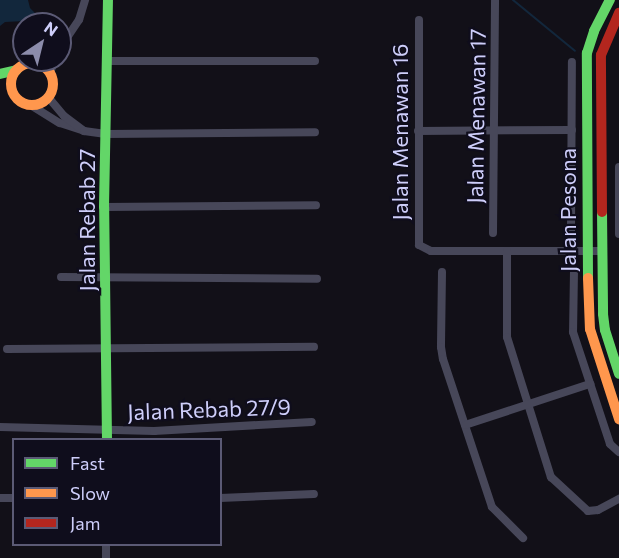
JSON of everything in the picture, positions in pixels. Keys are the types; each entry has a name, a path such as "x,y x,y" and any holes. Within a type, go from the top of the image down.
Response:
{"street":[{"path":"72,30 79,20 84,0"},
{"name":"Jalan Rebab 27","path":"107,435 107,278 104,207 108,0"},
{"name":"Jalan Menawan 17","path":"493,233 495,0"},
{"name":"Jalan Pesona","path":"610,0 594,31 587,53 587,251 590,329 619,419"},
{"name":"Jalan Pesona","path":"619,13 601,55 601,251 604,326 619,374"},
{"name":"Jalan Menawan 16","path":"419,20 419,245 430,251 507,251"},
{"path":"107,61 315,61"},
{"path":"571,233 572,62"},
{"path":"12,87 16,72"},
{"path":"29,104 48,98 52,86 50,74"},
{"path":"0,79 12,87 18,99 60,123 106,134 315,132"},
{"path":"48,98 64,116 84,130"},
{"path":"418,131 572,130"},
{"path":"619,167 619,234"},
{"path":"104,207 316,205"},
{"path":"601,251 507,251 506,332 554,481 588,511 598,510 619,499"},
{"path":"574,271 573,327 610,444 619,452"},
{"path":"442,272 442,352 492,507 523,538"},
{"path":"61,277 316,279"},
{"path":"8,350 314,346"},
{"path":"465,425 590,384"},
{"name":"Jalan Rebab 27/9","path":"0,427 107,435 312,422"},
{"path":"222,498 314,494"}],"water":[{"path":"0,0 28,0 34,12 12,12 12,22 5,22 0,26"}],"waterway":[{"path":"513,0 575,51"}],"traffic: fast":[{"path":"107,438 104,207 108,0"},
{"path":"588,278 587,53 594,31 610,0"},
{"path":"0,74 12,71"},
{"path":"602,212 603,314 605,330 619,374"}],"traffic: slow":[{"path":"32,63 47,69 53,84 47,99 32,105 17,99 11,84 17,69 32,63"},
{"path":"588,278 590,329 619,419"}],"traffic: jam":[{"path":"602,212 601,55 619,13"}]}
